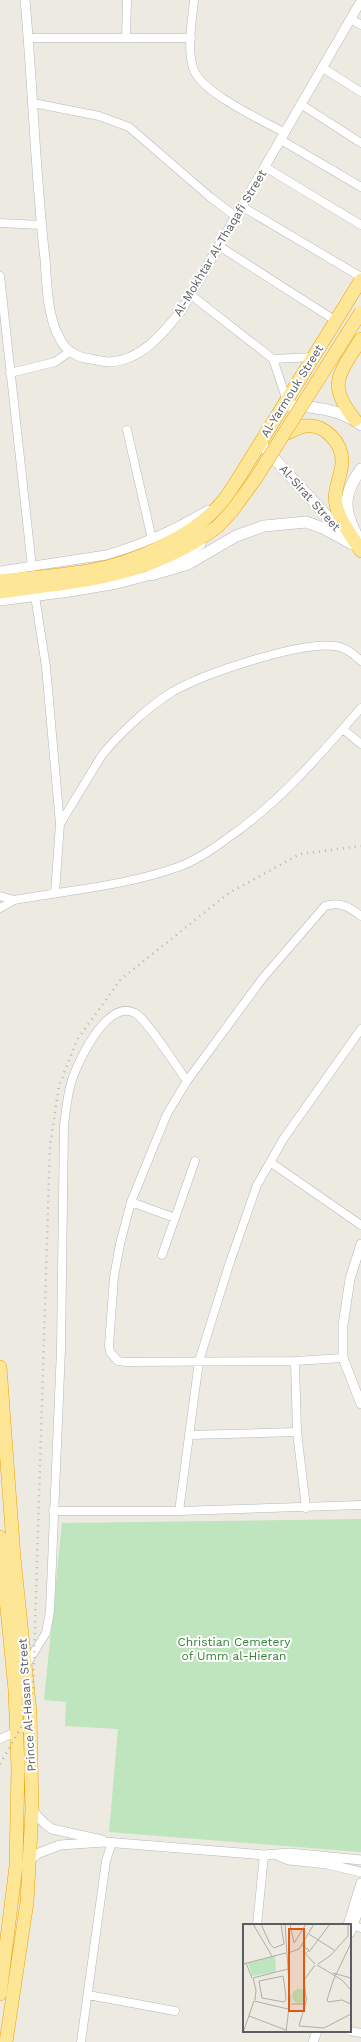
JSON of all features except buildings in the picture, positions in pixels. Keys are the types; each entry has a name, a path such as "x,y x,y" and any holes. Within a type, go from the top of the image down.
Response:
{"highway":[{"name":"Al-Yarmouk Street","path":"0,581 89,571 129,560 159,548 183,536 203,521 223,502 286,403 361,279"},
{"name":"Al-Yarmouk Street","path":"0,592 123,573 177,557 217,527 232,511 252,484 361,312"},
{"path":"358,423 340,400 337,383 361,339"},
{"path":"285,434 304,426 320,428 333,438 341,451 342,463 336,484 336,504 341,518 359,548"},
{"name":"Prince Al-Hasan Street","path":"0,1367 14,1558 26,1664 30,1722 32,1810 27,1902 6,2042"},
{"name":"Prince Al-Hasan Street","path":"0,1537 18,1731 16,1866 0,1994"}],"main road":[{"path":"286,403 325,409 358,423"},
{"name":"Al-Sirat Street","path":"260,443 359,548"},
{"path":"359,548 346,505 351,485 361,469"},
{"path":"151,575 188,564 236,536 264,526 306,522 323,528 359,548"}],"street":[{"path":"10,373 55,362 69,352 57,334 50,309 41,224 26,0"},
{"path":"126,38 127,0"},
{"path":"194,0 191,38 194,68 206,87 361,187"},
{"name":"Al-Mokhtar Al-Thaqafi Street","path":"69,352 85,359 109,362 126,358 143,350 157,339 181,311 361,1"},
{"path":"351,19 361,25"},
{"path":"29,38 191,38"},
{"path":"323,68 361,92"},
{"path":"34,103 98,116 129,127 210,197 235,216"},
{"path":"302,105 361,143"},
{"path":"265,167 361,226"},
{"path":"241,206 361,279"},
{"path":"0,223 41,224"},
{"path":"218,246 336,321"},
{"path":"0,276 32,567"},
{"path":"191,295 273,359 286,403"},
{"path":"273,359 314,357"},
{"path":"127,430 152,539"},
{"path":"0,571 106,555 152,539 223,502"},
{"name":"Al-Yarmouk Street","path":"0,601 117,584 151,575 177,557"},
{"path":"35,596 46,667 60,824 56,893"},
{"path":"60,824 102,755 156,704 172,692 223,670 258,659 315,646 336,646 346,649 361,661"},
{"path":"0,908 14,900 152,876 178,867 209,851 252,822 274,803 296,781 361,708"},
{"path":"343,729 361,744"},
{"path":"0,896 14,900"},
{"path":"343,1358 295,1361 126,1362 118,1361 110,1352 110,1330 114,1277 125,1220 167,1114 187,1081 262,979 325,906 337,904 345,905 361,916"},
{"path":"26,1664 42,1641 48,1626 61,1327 64,1125 68,1096 72,1081 97,1032 114,1014 126,1011 134,1013 148,1025 187,1081"},
{"path":"179,1511 199,1361 230,1262 257,1185 284,1138 361,1029"},
{"path":"162,1255 195,1161"},
{"path":"270,1162 361,1225"},
{"path":"131,1202 175,1218"},
{"path":"361,1244 350,1279 343,1325 343,1358 361,1404"},
{"path":"295,1361 297,1432 306,1508"},
{"path":"189,1434 297,1432"},
{"path":"53,1512 179,1511 361,1505"},
{"path":"0,1738 18,1731 30,1722"},
{"path":"32,1810 52,1829 64,1833 97,1838 109,1842"},
{"path":"81,2042 109,1842"},
{"path":"30,1860 39,1853 60,1845 109,1842 264,1855 290,1853 361,1860"},
{"path":"257,1924 264,1855"},
{"path":"277,1855 289,1860 327,1864 361,1872"},
{"path":"352,1927 361,1882"},
{"path":"352,1927 361,1904"},
{"path":"88,1995 175,2011"},
{"path":"351,2031 361,2034"},
{"path":"313,2042 317,2032"}],"green space":[{"name":"Christian Cemetery of Umm al-Hieran","path":"361,1519 361,1852 109,1832 118,1729 65,1726 66,1702 44,1700 62,1523"}],"railway":[{"path":"0,1764 30,1712 33,1690 50,1145 59,1086 77,1040 121,979 229,893 300,854 361,846"}]}
